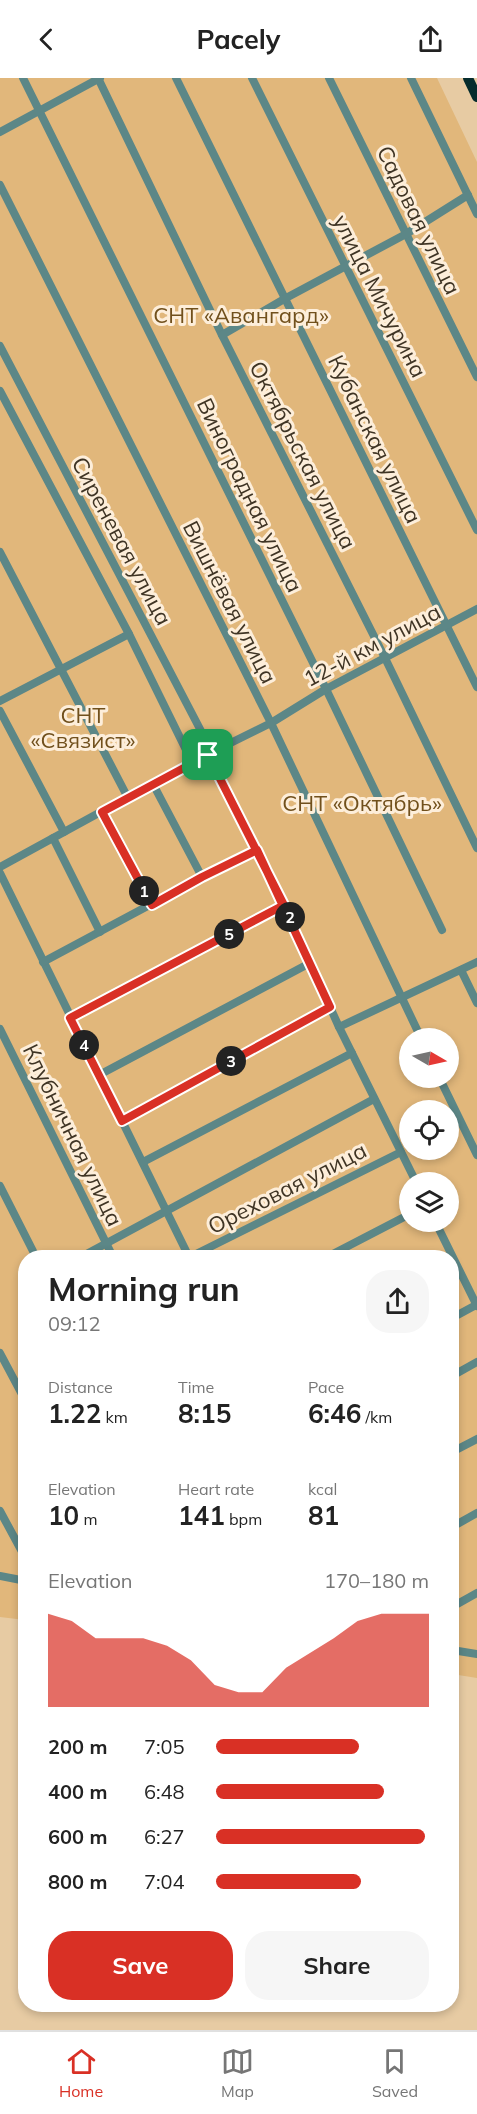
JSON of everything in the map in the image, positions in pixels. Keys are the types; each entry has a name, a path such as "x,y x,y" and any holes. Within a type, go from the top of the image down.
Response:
{"highway":[{"path":"468,78 477,97"}],"street":[{"name":"Виноградная улица","path":"23,78 326,689 442,930"},
{"path":"0,132 99,78"},
{"name":"Октябрьская улица","path":"99,78 222,335 385,658 477,848"},
{"name":"Кубанская улица","path":"176,78 477,687"},
{"name":"улица Мичурина","path":"252,78 477,530"},
{"name":"Садовая улица","path":"329,78 477,377"},
{"path":"411,78 477,214"},
{"name":"Вишнёвая улица","path":"0,185 271,723 416,1028"},
{"path":"222,335 406,234 468,195"},
{"name":"Сиреневая улица","path":"0,346 257,850"},
{"path":"0,391 129,634 192,762"},
{"path":"0,552 128,798"},
{"name":"12-й км улица","path":"0,867 192,762 271,723 326,689 477,609"},
{"path":"0,701 129,634"},
{"path":"0,711 64,832"},
{"path":"153,784 202,877"},
{"path":"102,812 152,905"},
{"path":"53,838 100,932"},
{"path":"43,962 257,850 339,1027 399,1148"},
{"path":"0,873 187,1250"},
{"path":"70,1018 284,905"},
{"path":"339,1027 477,962"},
{"path":"99,1075 310,963"},
{"path":"461,970 477,1003"},
{"path":"122,1121 330,1007"},
{"name":"Клубничная улица","path":"0,1029 110,1250"},
{"path":"144,1162 352,1053"},
{"path":"444,1088 477,1155"},
{"path":"95,1250 374,1099"},
{"name":"Ореховая улица","path":"204,1250 399,1153"},
{"path":"0,1186 32,1250"},
{"path":"341,1250 399,1220"},
{"path":"440,1232 448,1250"},
{"path":"459,1273 477,1306 459,1315"},
{"path":"0,1353 18,1387"},
{"path":"459,1372 477,1362"},
{"path":"459,1448 477,1439"},
{"path":"0,1511 18,1544"},
{"path":"459,1523 477,1513"},
{"path":"0,1576 18,1579"},
{"path":"459,1603 477,1593"},
{"path":"459,1651 477,1654"}],"green space":[{"path":"0,78 437,78 477,162 477,1678 459,1675 459,1250 18,1250 18,1619 0,1617"}],"route":[{"path":"208,755 102,812 152,905 257,850 284,905 330,1007 122,1121 70,1018 284,905 257,850 208,755"}],"park label":[{"name":"СНТ «Авангард»","path":"241,315"},
{"name":"СНТ «Связист»","path":"83,728"},
{"name":"СНТ «Октябрь»","path":"362,803"}]}
